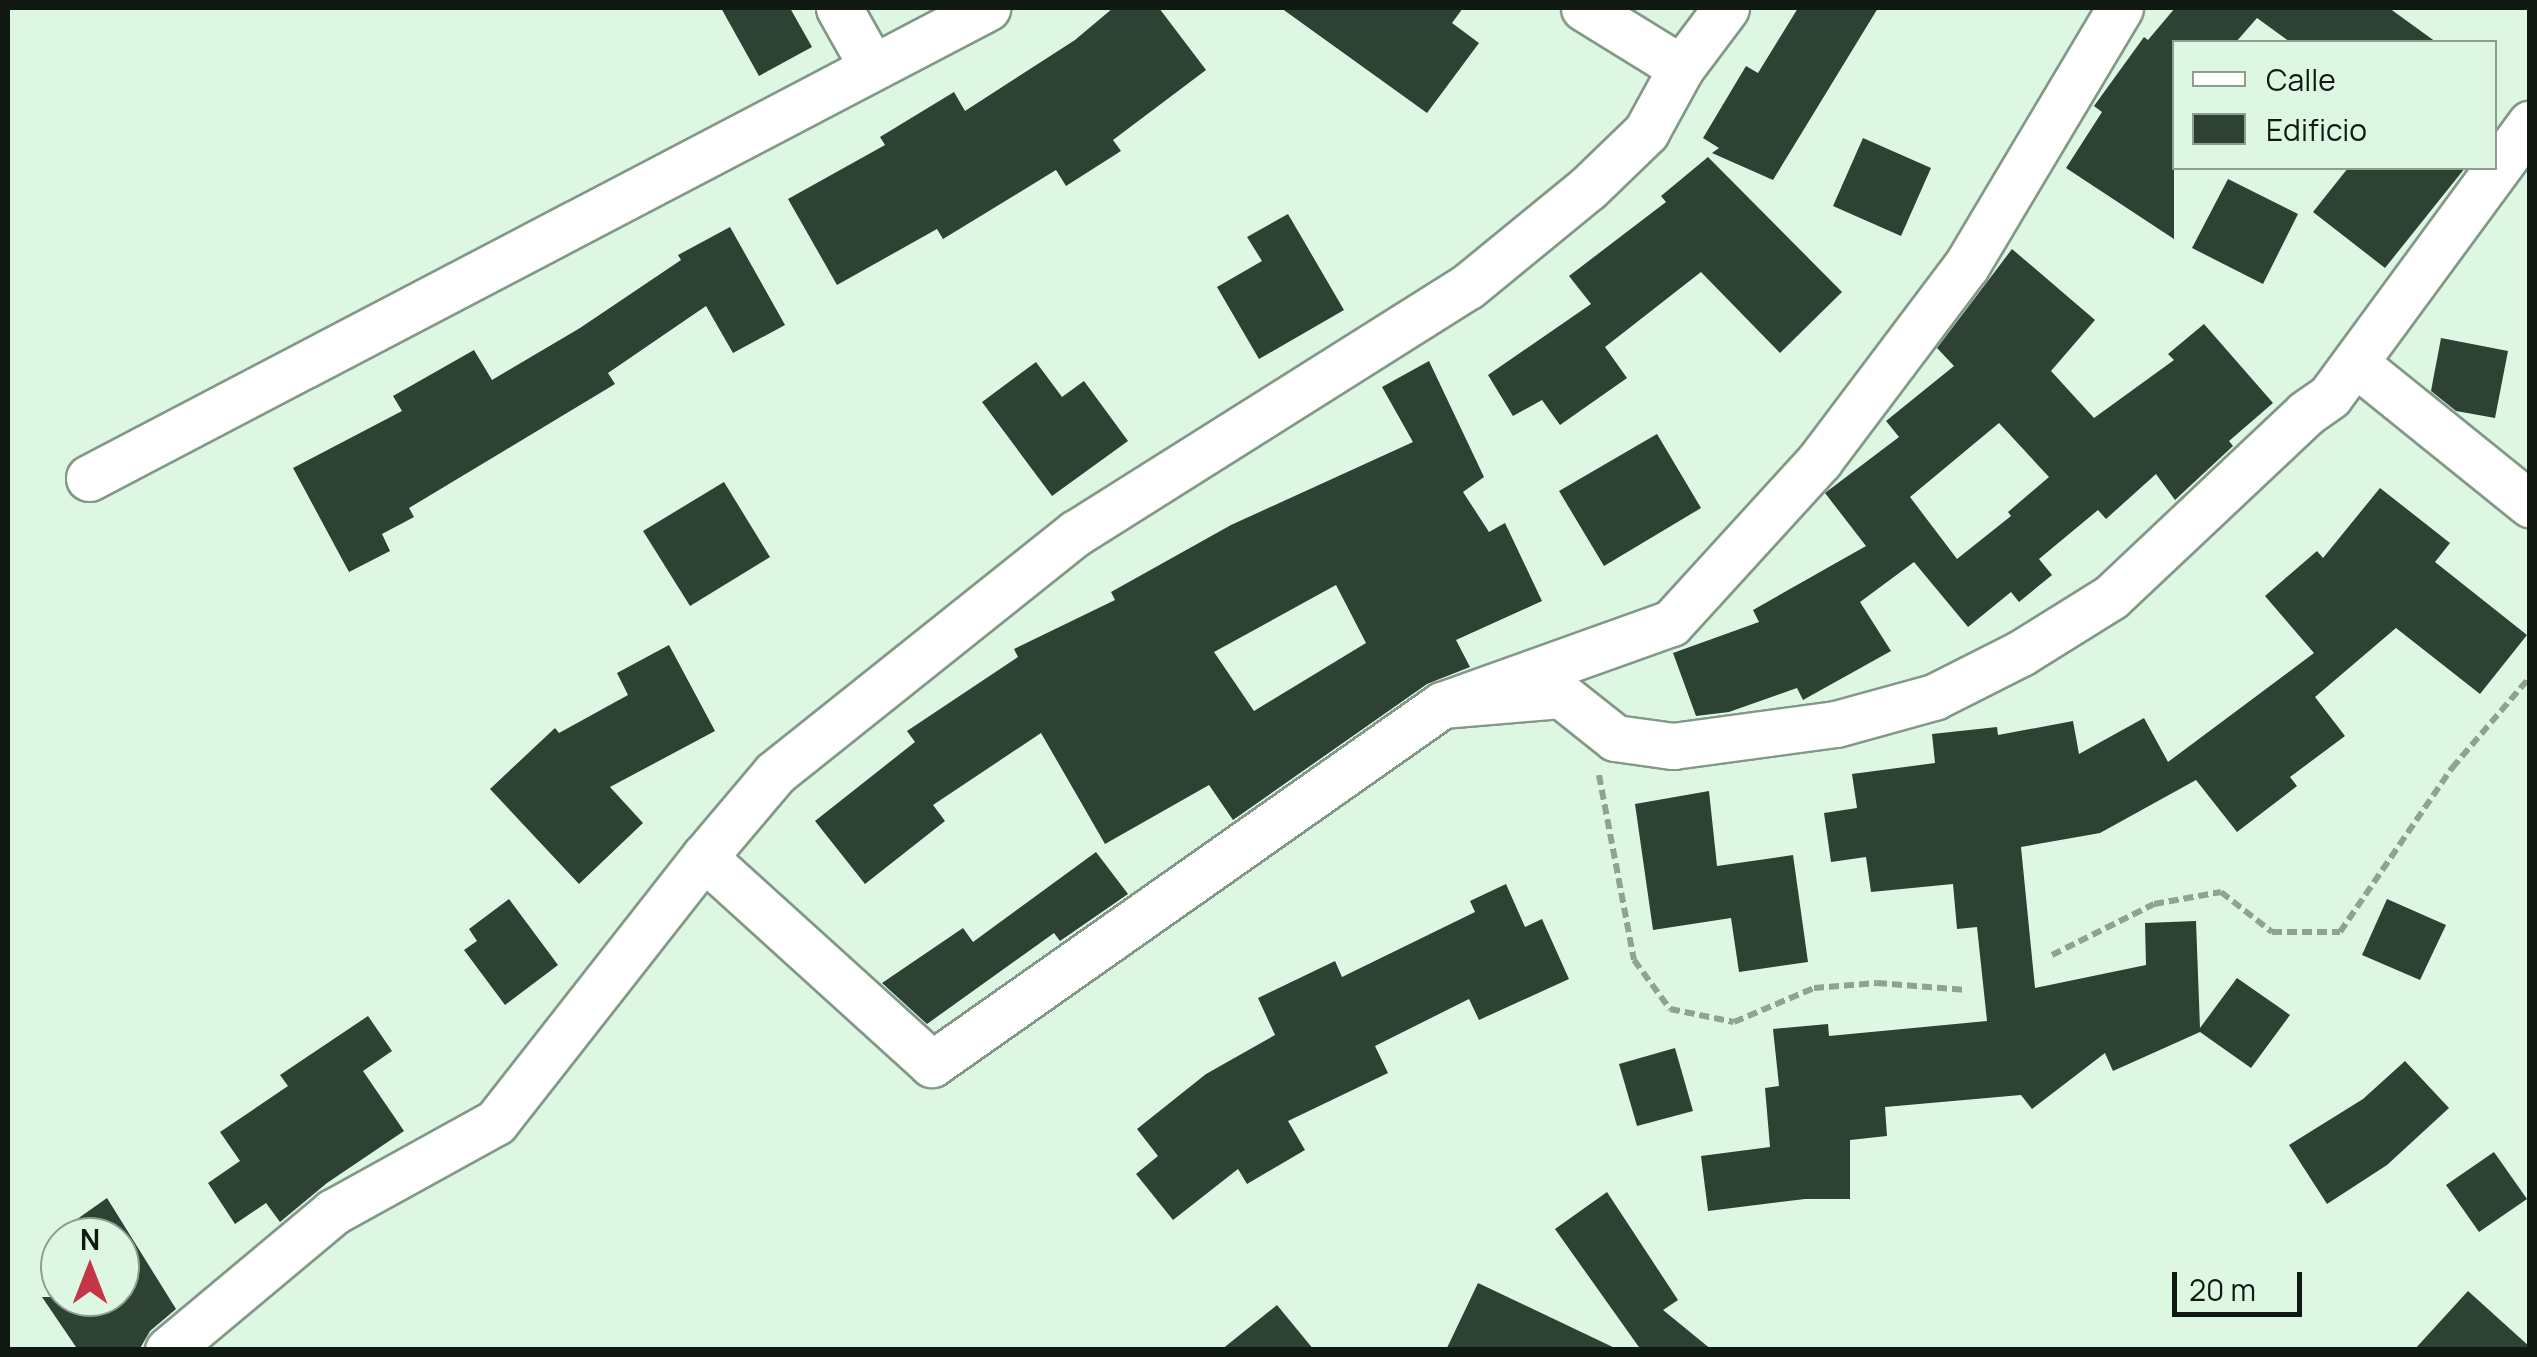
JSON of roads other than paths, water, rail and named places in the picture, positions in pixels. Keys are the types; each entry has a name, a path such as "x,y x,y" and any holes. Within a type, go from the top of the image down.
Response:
{"street":[{"path":"839,8 871,65"},
{"path":"89,478 871,65 987,8"},
{"path":"1584,8 1680,68"},
{"path":"168,1350 333,1212 496,1122 704,856 775,773 1076,533 1466,288 1588,188 1646,132 1680,68 1726,8"},
{"path":"704,856 932,1064 1442,705 1671,623 1820,460 1966,266 2120,8"},
{"path":"2497,169 2530,124"},
{"path":"1442,705 1561,696 1615,738 1673,746 1836,724 1934,697 2112,598 2306,413 2330,396 2497,170"},
{"path":"2356,363 2530,504"}]}
